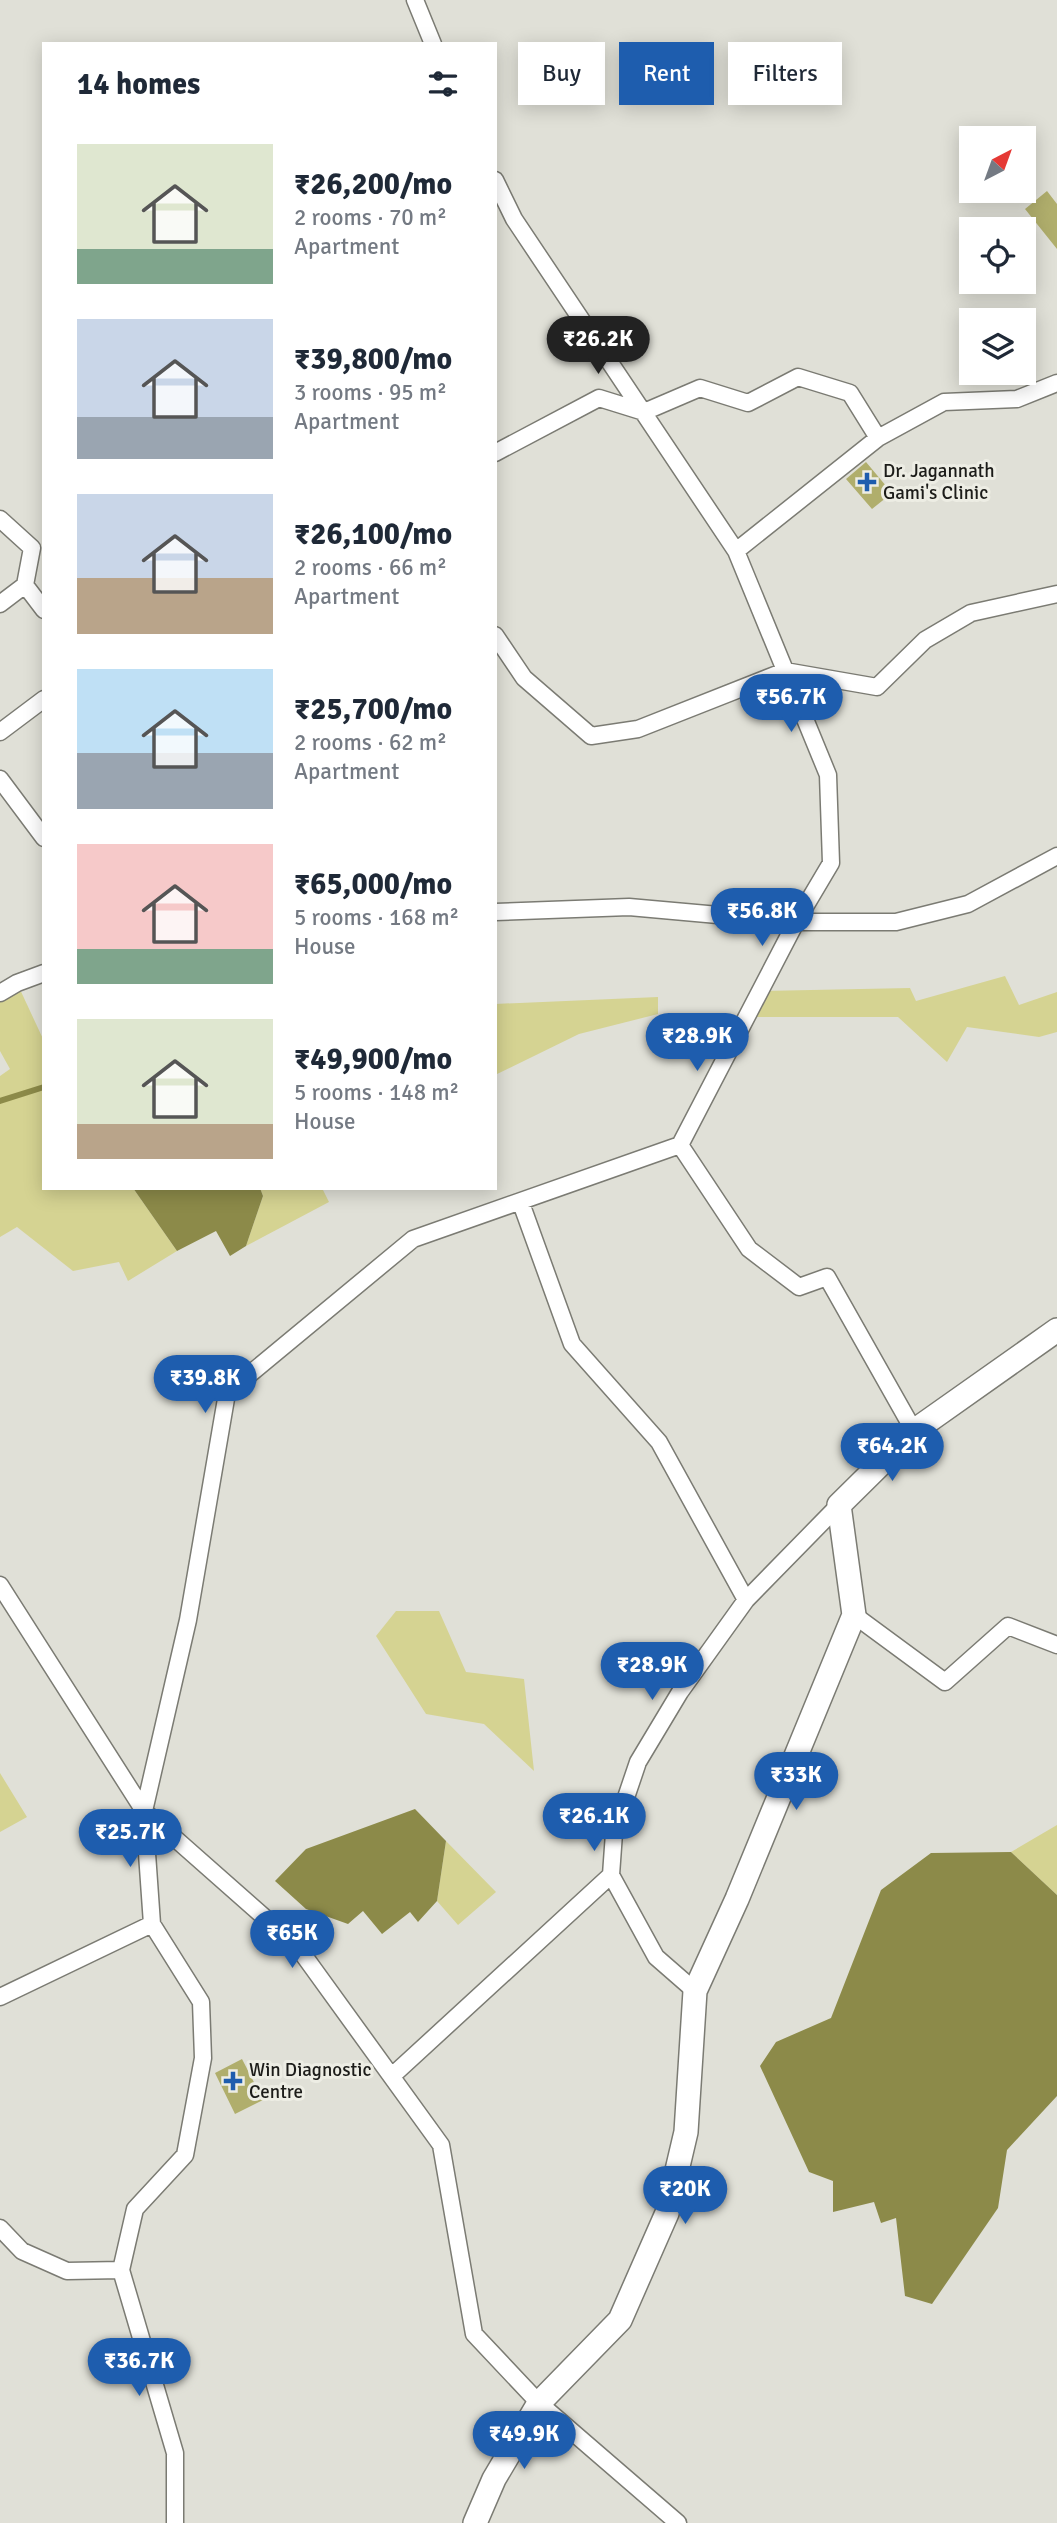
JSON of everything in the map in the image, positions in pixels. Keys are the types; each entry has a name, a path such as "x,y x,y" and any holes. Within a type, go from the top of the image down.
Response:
{"main road":[{"path":"475,2523 494,2479 539,2403 620,2320 667,2213 686,2132 695,1991 737,1899 854,1615 839,1505 914,1431 1057,1330"}],"street":[{"path":"415,0 432,42"},
{"path":"175,2523 175,2453 121,2270 135,2209 186,2155 203,2058 201,2002 152,1924 144,1811 188,1620 227,1393 413,1239 680,1145 796,922 831,863 828,775 736,551 514,219 497,184"},
{"path":"497,452 599,398 644,412 700,388 748,403 797,377 850,393 878,438"},
{"path":"736,551 878,438 944,402 1017,399 1057,383"},
{"path":"0,519 32,548 25,585 0,604"},
{"path":"25,585 42,607"},
{"path":"497,638 524,678 591,736 638,729 785,671 877,687 925,639 971,613 1057,594"},
{"path":"0,732 42,700"},
{"path":"0,779 42,835"},
{"path":"497,912 629,907 796,922 896,922 968,904 1057,856"},
{"path":"0,993 42,974"},
{"path":"680,1145 749,1249 799,1287 827,1276 914,1431"},
{"path":"521,1203 572,1344 659,1442 746,1600"},
{"path":"695,1991 656,1956 611,1875 614,1833 638,1762 680,1692 746,1600 839,1505"},
{"path":"0,1585 144,1811 297,1946 441,2144 474,2334 539,2403 678,2523"},
{"path":"854,1615 945,1682 1008,1626 1057,1645"},
{"path":"392,2076 611,1875"},
{"path":"0,1997 152,1924"},
{"path":"0,2228 22,2251 67,2271 121,2270"}],"shaded area":[{"path":"1005,976 1019,1005 1057,992 1057,1032 1039,1037 967,1027 947,1062 898,1017 747,1017 760,991 910,988 916,1001"},
{"path":"17,983 42,1037 42,1190 134,1190 177,1251 128,1281 119,1262 73,1271 17,1227 0,1237 0,1076 10,1069 0,1051 0,993"},
{"path":"658,997 658,1014 579,1034 497,1074 497,1004"},
{"path":"134,1190 261,1190 263,1196 246,1246 230,1256 216,1231 177,1251"},
{"path":"261,1190 323,1190 329,1202 246,1246 263,1196"},
{"path":"396,1611 439,1611 466,1672 524,1679 534,1771 484,1724 426,1714 376,1636"},
{"path":"0,1773 27,1817 0,1832"},
{"path":"415,1809 446,1841 437,1901 418,1922 410,1912 382,1934 363,1911 348,1924 306,1909 275,1881 306,1849"},
{"path":"1057,1825 1057,1895 1011,1852"},
{"path":"446,1841 496,1892 458,1925 437,1901"},
{"path":"1011,1852 1057,1895 1057,2096 1007,2150 998,2208 932,2304 905,2296 896,2218 881,2223 874,2202 833,2212 833,2181 809,2172 760,2066 776,2042 831,2018 881,1890 931,1853"}],"building":[{"path":"1047,191 1057,204 1057,249 1036,223 1036,217 1031,217 1025,209 1036,203"},
{"path":"866,462 892,493 872,509 846,479"},
{"path":"242,2059 263,2100 235,2114 215,2073"}],"waterway":[{"path":"0,1101 42,1088"}],"place":[{"name":"Dr. Jagannath Gami's Clinic","path":"867,482"},
{"name":"Win Diagnostic Centre","path":"233,2081"}]}
